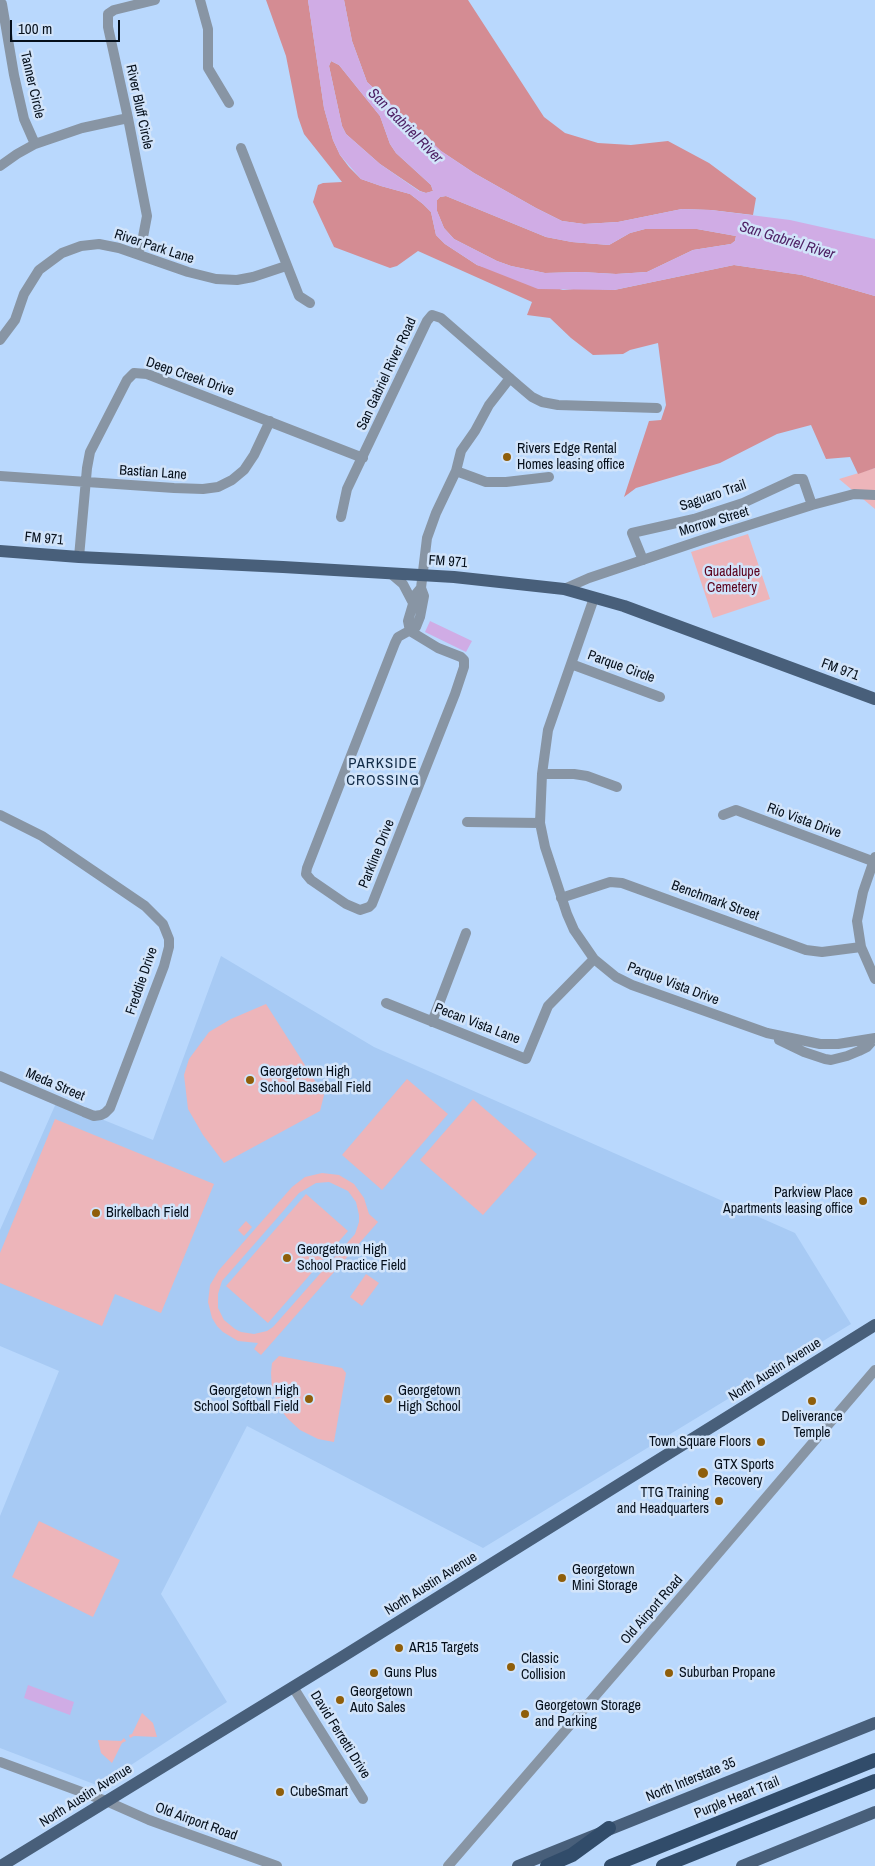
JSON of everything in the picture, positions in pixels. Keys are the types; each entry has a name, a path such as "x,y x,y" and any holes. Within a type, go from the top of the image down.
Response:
{"highway":[{"name":"Purple Heart Trail","path":"611,1866 875,1760"},
{"path":"663,1866 875,1781"},
{"path":"547,1866 572,1855 610,1828"}],"main road":[{"name":"FM 971","path":"0,551 79,557 390,573 422,582 477,579 564,589 648,615 875,699"},
{"name":"North Austin Avenue","path":"1,1866 875,1325"},
{"name":"North Interstate 35","path":"518,1866 875,1723"},
{"path":"742,1866 875,1812"}],"street":[{"name":"River Bluff Circle","path":"138,254 147,216 108,28 108,14 114,10 154,0"},
{"path":"200,0 208,29 208,68 229,103"},
{"name":"Tanner Circle","path":"0,4 2,4 22,110 35,144"},
{"path":"0,166 35,144 82,128 128,118"},
{"path":"242,148 299,296 310,303"},
{"name":"River Park Lane","path":"0,340 15,320 24,294 39,270 62,253 81,246 99,244 119,248 188,272 216,279 236,280 253,277 286,266"},
{"name":"San Gabriel River Road","path":"341,517 347,488 427,321 432,315 442,318 532,396 550,403 657,408"},
{"name":"Deep Creek Drive","path":"79,557 90,452 127,380 134,373 147,374 363,458"},
{"path":"410,631 408,622 413,603 422,582 427,538 436,513 456,471 458,457 494,397 510,378"},
{"name":"Bastian Lane","path":"0,476 193,489 218,487 232,480 244,470 270,421"},
{"path":"456,471 486,482 506,482 549,477"},
{"name":"Saguaro Trail","path":"643,560 632,533 694,519 743,503 795,479 803,479 812,505"},
{"name":"Morrow Street","path":"564,589 589,578 812,505 854,494 875,495"},
{"path":"390,573 403,584 413,603"},
{"name":"Parkline Drive","path":"410,631 433,645 461,657 464,660 464,667 372,904 360,910 346,904 311,880 306,874 307,868 395,642 398,638 416,627 423,606 422,582"},
{"name":"Parque Vista Drive","path":"594,598 548,730 542,774 540,824 561,898 574,930 594,959 616,977 632,985 768,1033 820,1044 838,1044 875,1038"},
{"name":"Parque Circle","path":"571,664 660,697"},
{"path":"542,774 587,776 617,787"},
{"name":"Rio Vista Drive","path":"723,815 736,810 875,860"},
{"name":"Freddie Drive","path":"0,815 42,836 145,906 155,914 166,931 169,947 164,966 110,1108 101,1115"},
{"path":"467,822 540,824"},
{"path":"875,860 866,880 857,921 861,947 875,980"},
{"name":"Benchmark Street","path":"561,898 610,882 622,883 806,950 822,952 861,947"},
{"path":"432,1022 466,933"},
{"name":"Pecan Vista Lane","path":"386,1003 526,1059 548,1006 594,959"},
{"name":"Parque Vista Drive","path":"768,1033 804,1052 831,1060 853,1054 867,1047 875,1038"},
{"name":"Meda Street","path":"0,1076 94,1116 101,1115"},
{"name":"Old Airport Road","path":"448,1866 674,1606 875,1370"},
{"name":"David Ferretti Drive","path":"293,1687 363,1799"},
{"name":"Old Airport Road","path":"0,1762 106,1801 149,1820 277,1866"}],"shaded area":[{"path":"266,0 308,0 324,108 333,140 340,155 349,167 361,179 410,194 431,212 436,235 445,244 477,265 563,290 584,288 614,290 734,265 802,275 875,296 875,468 858,474 850,457 826,459 811,425 777,434 720,463 636,488 624,497 649,421 661,420 666,405 658,343 630,350 623,354 593,355 550,318 527,315 532,302 418,251 397,266 390,268 334,247 313,202 318,185 342,182 304,134 298,117 286,56"},
{"path":"344,0 468,0 544,117 565,133 598,143 631,145 668,141 709,163 756,198 753,215 682,209 618,222 584,224 562,221 536,208 474,173 441,151 367,82 352,41"},
{"path":"331,61 339,65 380,116 390,144 396,153 431,185 433,191 426,193 420,191 380,164 346,134 342,126 329,66"},
{"path":"446,196 546,237 572,242 609,245 630,233 645,229 697,229 736,236 735,241 731,244 693,250 647,272 616,274 581,272 545,273 497,261 454,239 444,228 437,211 437,200 440,197"},
{"name":"Georgetown High School","path":"221,956 374,1047 795,1233 851,1324 483,1548 247,1426 161,1594 227,1702 99,1786 0,1748 0,1516 59,1371 0,1346 0,1230 57,1101 153,1140"}],"green space":[{"path":"875,468 875,509 839,479"},
{"name":"Guadalupe Cemetery","path":"748,534 770,599 713,618 691,552"},
{"name":"Georgetown High School Baseball Field","path":"266,1004 324,1095 320,1111 224,1163 203,1135 188,1109 184,1075 189,1059 209,1032 231,1019"},
{"path":"407,1079 448,1114 382,1190 342,1155"},
{"path":"473,1099 537,1154 483,1215 420,1160"},
{"path":"55,1119 214,1184 161,1313 115,1294 102,1326 0,1283 0,1253"},
{"path":"322,1173 339,1175 354,1184 364,1198 369,1214 378,1222 261,1355 254,1349 258,1343 238,1341 217,1326 212,1318 208,1302 210,1285 219,1270 292,1187 305,1177","holes":["329,1182 348,1191 356,1202 359,1215 355,1234 273,1327 267,1331 254,1334 241,1332 224,1320 218,1308 218,1294 222,1281 299,1193 316,1183"]},
{"name":"Georgetown High School Practice Field","path":"306,1194 348,1231 268,1323 226,1286"},
{"path":"246,1221 252,1227 244,1236 238,1230"},
{"path":"366,1274 379,1283 362,1306 350,1297"},
{"name":"Georgetown High School Softball Field","path":"279,1356 342,1368 346,1373 334,1442 318,1439 300,1430 287,1418 279,1407 272,1390 271,1373 272,1363"},
{"path":"39,1521 120,1560 93,1617 12,1577"},
{"path":"142,1713 153,1723 157,1737 134,1736 130,1738 129,1735 132,1734"},
{"path":"124,1738 126,1741 122,1743 112,1763 101,1753 98,1740 121,1741"}],"water":[{"name":"San Gabriel River","path":"308,0 344,0 352,41 367,82 441,151 474,173 536,208 562,221 584,224 618,222 682,209 711,210 790,220 875,239 875,296 802,275 734,265 614,290 538,289 477,265 445,244 436,235 431,212 410,194 361,179 340,155 333,140 324,108","holes":["331,61 339,65 380,116 390,144 396,153 431,185 433,191 426,193 419,191 380,164 346,134 342,126 329,66","446,196 546,237 572,242 609,245 630,233 645,229 697,229 736,236 735,241 731,244 693,250 647,272 616,274 582,272 545,273 497,261 454,239 444,228 437,211 437,200 440,197"]},
{"path":"430,621 472,641 466,652 425,632"},
{"path":"28,1685 74,1702 70,1715 24,1698"}],"place":[{"name":"Rivers Edge Rental Homes leasing office","path":"507,457"},
{"name":"Georgetown High School Baseball Field","path":"250,1080"},
{"name":"Parkview Place Apartments leasing office","path":"863,1201"},
{"name":"Birkelbach Field","path":"96,1213"},
{"name":"Georgetown High School Practice Field","path":"287,1258"},
{"name":"Georgetown High School Softball Field","path":"309,1399"},
{"name":"Georgetown High School","path":"388,1399"},
{"name":"Deliverance Temple","path":"812,1401"},
{"name":"Town Square Floors","path":"761,1442"},
{"name":"GTX Sports Recovery","path":"703,1473"},
{"name":"TTG Training and Headquarters","path":"719,1501"},
{"name":"Georgetown Mini Storage","path":"562,1578"},
{"name":"AR15 Targets","path":"399,1648"},
{"name":"Classic Collision","path":"511,1667"},
{"name":"Guns Plus","path":"374,1673"},
{"name":"Suburban Propane","path":"669,1673"},
{"name":"Georgetown Auto Sales","path":"340,1700"},
{"name":"Georgetown Storage and Parking","path":"525,1714"},
{"name":"CubeSmart","path":"280,1792"}],"district":[{"name":"PARKSIDE CROSSING","path":"383,772"}]}
